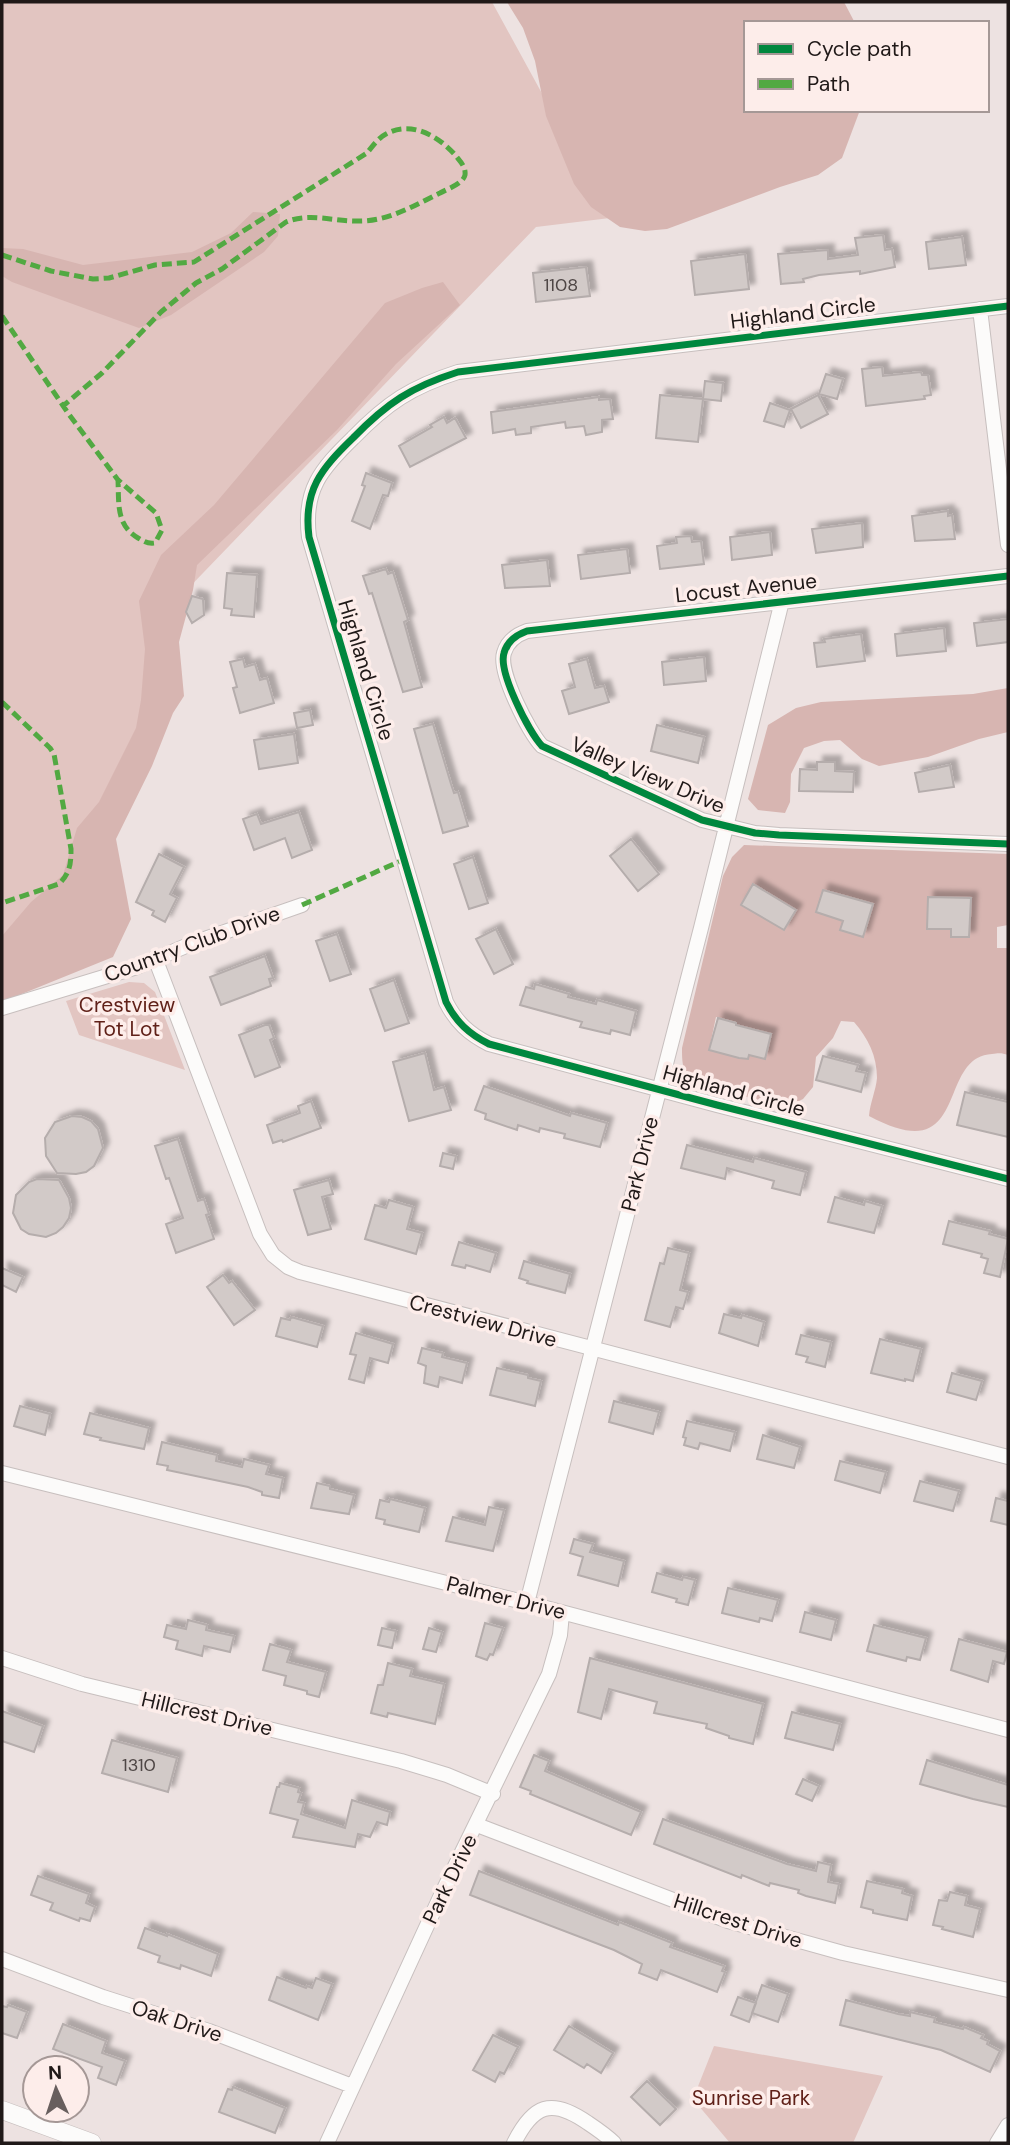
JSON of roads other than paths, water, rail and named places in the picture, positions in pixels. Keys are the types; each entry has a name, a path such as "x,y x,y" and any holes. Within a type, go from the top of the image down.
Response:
{"street":[{"name":"Highland Circle","path":"1008,306 458,372 414,389 379,411 328,461 313,488 307,514 309,537 450,1011 471,1034 489,1044 659,1090 1008,1179"},
{"path":"980,309 1008,545"},
{"name":"Locust Avenue","path":"503,658 510,641 527,631 1008,576"},
{"name":"Park Drive","path":"527,1603 782,601"},
{"name":"Valley View Drive","path":"503,658 504,669 526,724 542,746 702,820 725,827 779,835 1008,844"},
{"name":"Country Club Drive","path":"2,1008 137,967 302,905"},
{"name":"Crestview Drive","path":"155,958 260,1234 269,1251 280,1262 300,1272 1008,1457"},
{"name":"Palmer Drive","path":"2,1473 527,1603 1008,1730"},
{"name":"Park Drive","path":"327,2143 550,1674 560,1635 562,1613"},
{"name":"Hillcrest Drive","path":"2,1658 82,1684 401,1761 447,1775 493,1794"},
{"name":"Hillcrest Drive","path":"477,1825 728,1921 844,1953 1008,1990"},
{"name":"Oak Drive","path":"2,1959 103,1997 209,2031 352,2086"},
{"path":"514,2143 524,2123 531,2116 553,2108 576,2115 614,2143"},
{"path":"2,2110 92,2143"},
{"path":"997,2143 1008,2125"}],"park label":[{"name":"Crestview Tot Lot","path":"127,1017"},
{"name":"Sunrise Park","path":"751,2098"}]}
